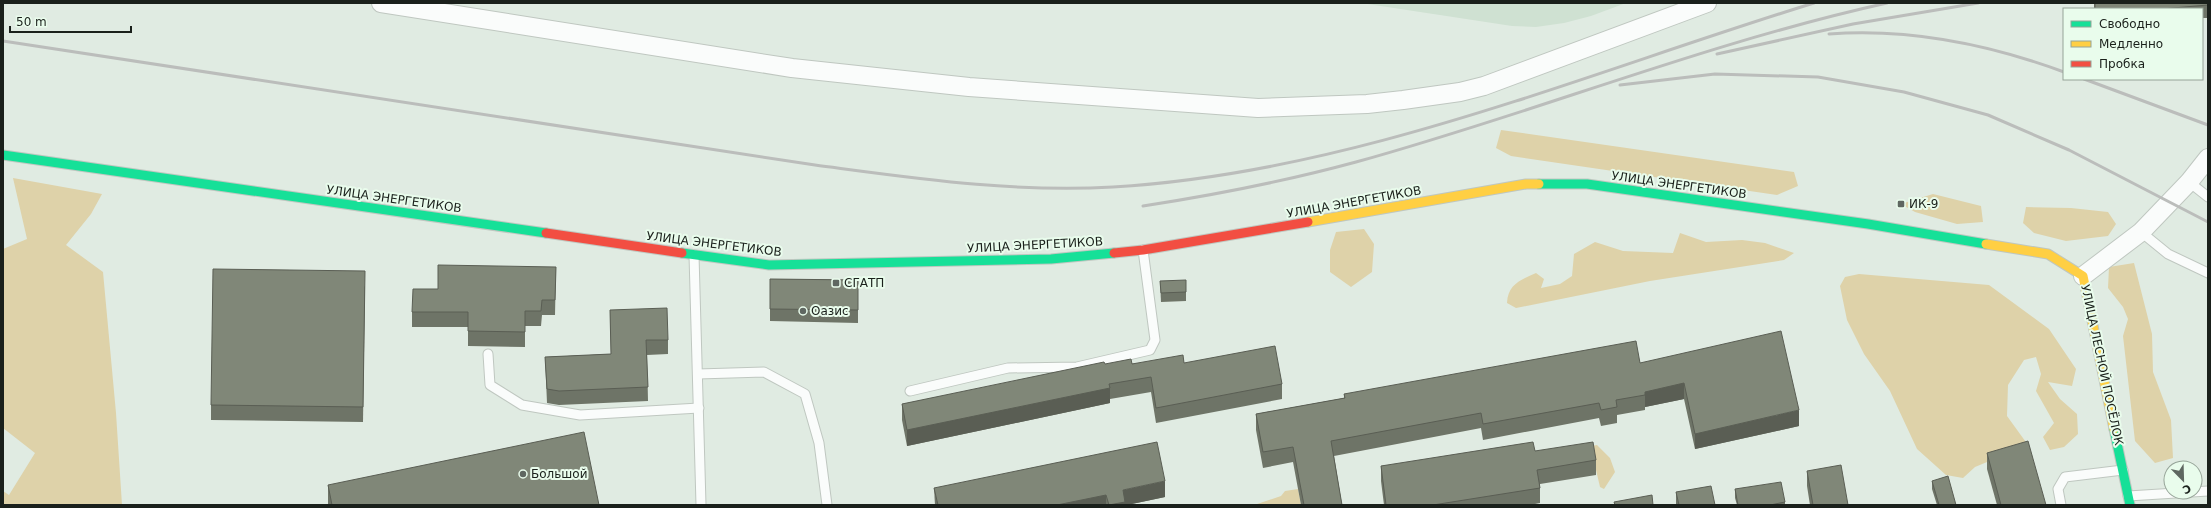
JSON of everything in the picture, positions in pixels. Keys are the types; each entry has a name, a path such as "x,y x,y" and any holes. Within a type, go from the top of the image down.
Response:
{"street":[{"path":"381,3 792,68 969,87 1258,108 1367,104 1460,92 1484,86 1707,3"},
{"name":"УЛИЦА ЭНЕРГЕТИКОВ","path":"3,154 769,265 1051,259 1143,250 1526,184 1587,184 1868,224 2048,254 2084,276"},
{"name":"УЛИЦА ЛЕСНОЙ ПОСЁЛОК","path":"2129,500 2084,276 2141,232 2189,182 2208,158"}],"lane":[{"path":"2189,182 2208,197"},
{"path":"2141,232 2168,254 2208,273"},
{"path":"910,391 1008,368 1077,367 1150,350 1155,340 1143,250"},
{"path":"694,255 701,505"},
{"path":"488,354 490,385 522,405 580,415 699,408"},
{"path":"698,374 764,372 805,394 819,443 827,505"},
{"path":"2061,505 2058,489 2065,477 2123,470"},
{"path":"2129,500 2208,492"}],"shaded area":[{"path":"1361,3 1626,3 1591,16 1564,23 1536,27 1512,26"},
{"path":"1501,130 1794,172 1798,186 1777,195 1511,156 1496,148"},
{"path":"13,178 102,194 91,214 66,245 103,272 116,413 122,505 3,505 3,491 9,495 35,453 3,428 3,249 27,239"},
{"path":"1933,194 1981,206 1983,222 1957,224 1915,212 1901,204"},
{"path":"2026,207 2071,208 2108,212 2116,224 2108,236 2066,241 2034,233 2023,223"},
{"path":"1364,229 1374,244 1372,272 1351,287 1330,272 1330,250 1336,232"},
{"path":"1680,233 1706,242 1742,240 1765,243 1794,253 1784,260 1650,281 1516,308 1507,303 1510,291 1513,287 1520,281 1536,273 1544,279 1541,288 1560,284 1572,276 1574,254 1595,242 1623,251 1673,253"},
{"path":"2134,263 2152,334 2153,372 2171,420 2173,458 2155,463 2135,441 2123,336 2128,319 2123,307 2108,288 2109,267"},
{"path":"1859,274 1989,285 2049,329 2076,369 2072,386 2048,382 2060,399 2077,414 2078,434 2064,447 2050,450 2043,437 2054,423 2036,391 2041,374 2036,357 2024,360 2008,385 2007,416 2028,445 1975,467 1963,478 1946,475 1917,449 1890,391 1864,354 1847,320 1840,286 1845,277"},
{"path":"1597,445 1610,458 1615,472 1604,489 1600,487 1593,457 1573,449"},
{"path":"1298,489 1301,505 1254,505 1281,496 1285,491"}],"building":[{"path":"2095,3 2208,3 2208,5 2173,8 2095,8"},
{"path":"438,265 556,267 555,300 542,300 541,311 525,311 525,332 468,331 468,312 412,312 413,289 438,289"},
{"path":"213,269 365,271 363,407 211,405"},
{"path":"770,279 858,280 858,310 770,309"},
{"path":"1186,280 1186,292 1161,293 1160,281"},
{"path":"667,308 668,340 646,340 648,387 559,391 547,389 545,357 611,354 610,310"},
{"path":"1781,331 1799,410 1695,434 1684,383 1645,392 1645,395 1616,400 1617,407 1601,410 1599,403 1483,424 1481,413 1331,441 1342,505 1304,505 1293,447 1263,452 1256,414 1345,398 1344,394 1636,341 1640,363"},
{"path":"1275,346 1282,384 1156,408 1151,377 1109,384 1110,388 907,430 902,404 1104,362 1105,364 1131,359 1132,364 1183,355 1184,363"},
{"name":"Большой","path":"584,432 599,505 332,505 328,485"},
{"path":"2028,441 2046,505 2001,505 1987,453"},
{"path":"1157,442 1165,481 1123,490 1125,502 1109,505 1106,495 1057,505 938,505 934,488"},
{"path":"1533,442 1535,451 1593,442 1596,460 1537,470 1540,488 1433,505 1386,505 1381,466"},
{"path":"1841,465 1848,505 1813,505 1807,471"},
{"path":"1948,476 1956,505 1939,505 1932,481"},
{"path":"1781,482 1785,502 1770,505 1738,505 1735,489"},
{"path":"1711,486 1715,505 1679,505 1676,492"},
{"path":"1652,495 1653,505 1615,505 1614,502"}],"railway":[{"path":"3,41 815,165 964,183 1038,188 1076,188 1113,187 1203,178 1292,162 1380,141 1468,116 1814,3"},
{"path":"1143,206 1250,187 1356,162 1489,122 1686,58 1820,19 1887,3"},
{"path":"1717,54 1853,24 1978,3"},
{"path":"1829,34 1889,33 1948,40 2007,53 2063,72"},
{"path":"1620,85 1715,74 1818,77 1904,92 1988,115 2069,150 2208,222"},
{"path":"2087,80 2208,125"}],"traffic: fast":[{"path":"3,155 546,233"},
{"path":"1539,184 1587,184 1868,224 1986,244"},
{"path":"682,253 769,265 1051,259 1114,253"},
{"path":"2114,429 2130,505"}],"traffic: slow":[{"path":"1308,222 1526,184 1539,184"},
{"path":"1986,244 2048,254 2083,276 2114,429"}],"traffic: jam":[{"path":"1114,253 1143,250 1308,222"},
{"path":"546,233 682,253"}],"place":[{"name":"ИК-9","path":"1901,204"},
{"name":"СГАТП","path":"836,283"},
{"name":"Оазис","path":"803,311"},
{"name":"Большой","path":"523,474"}]}
